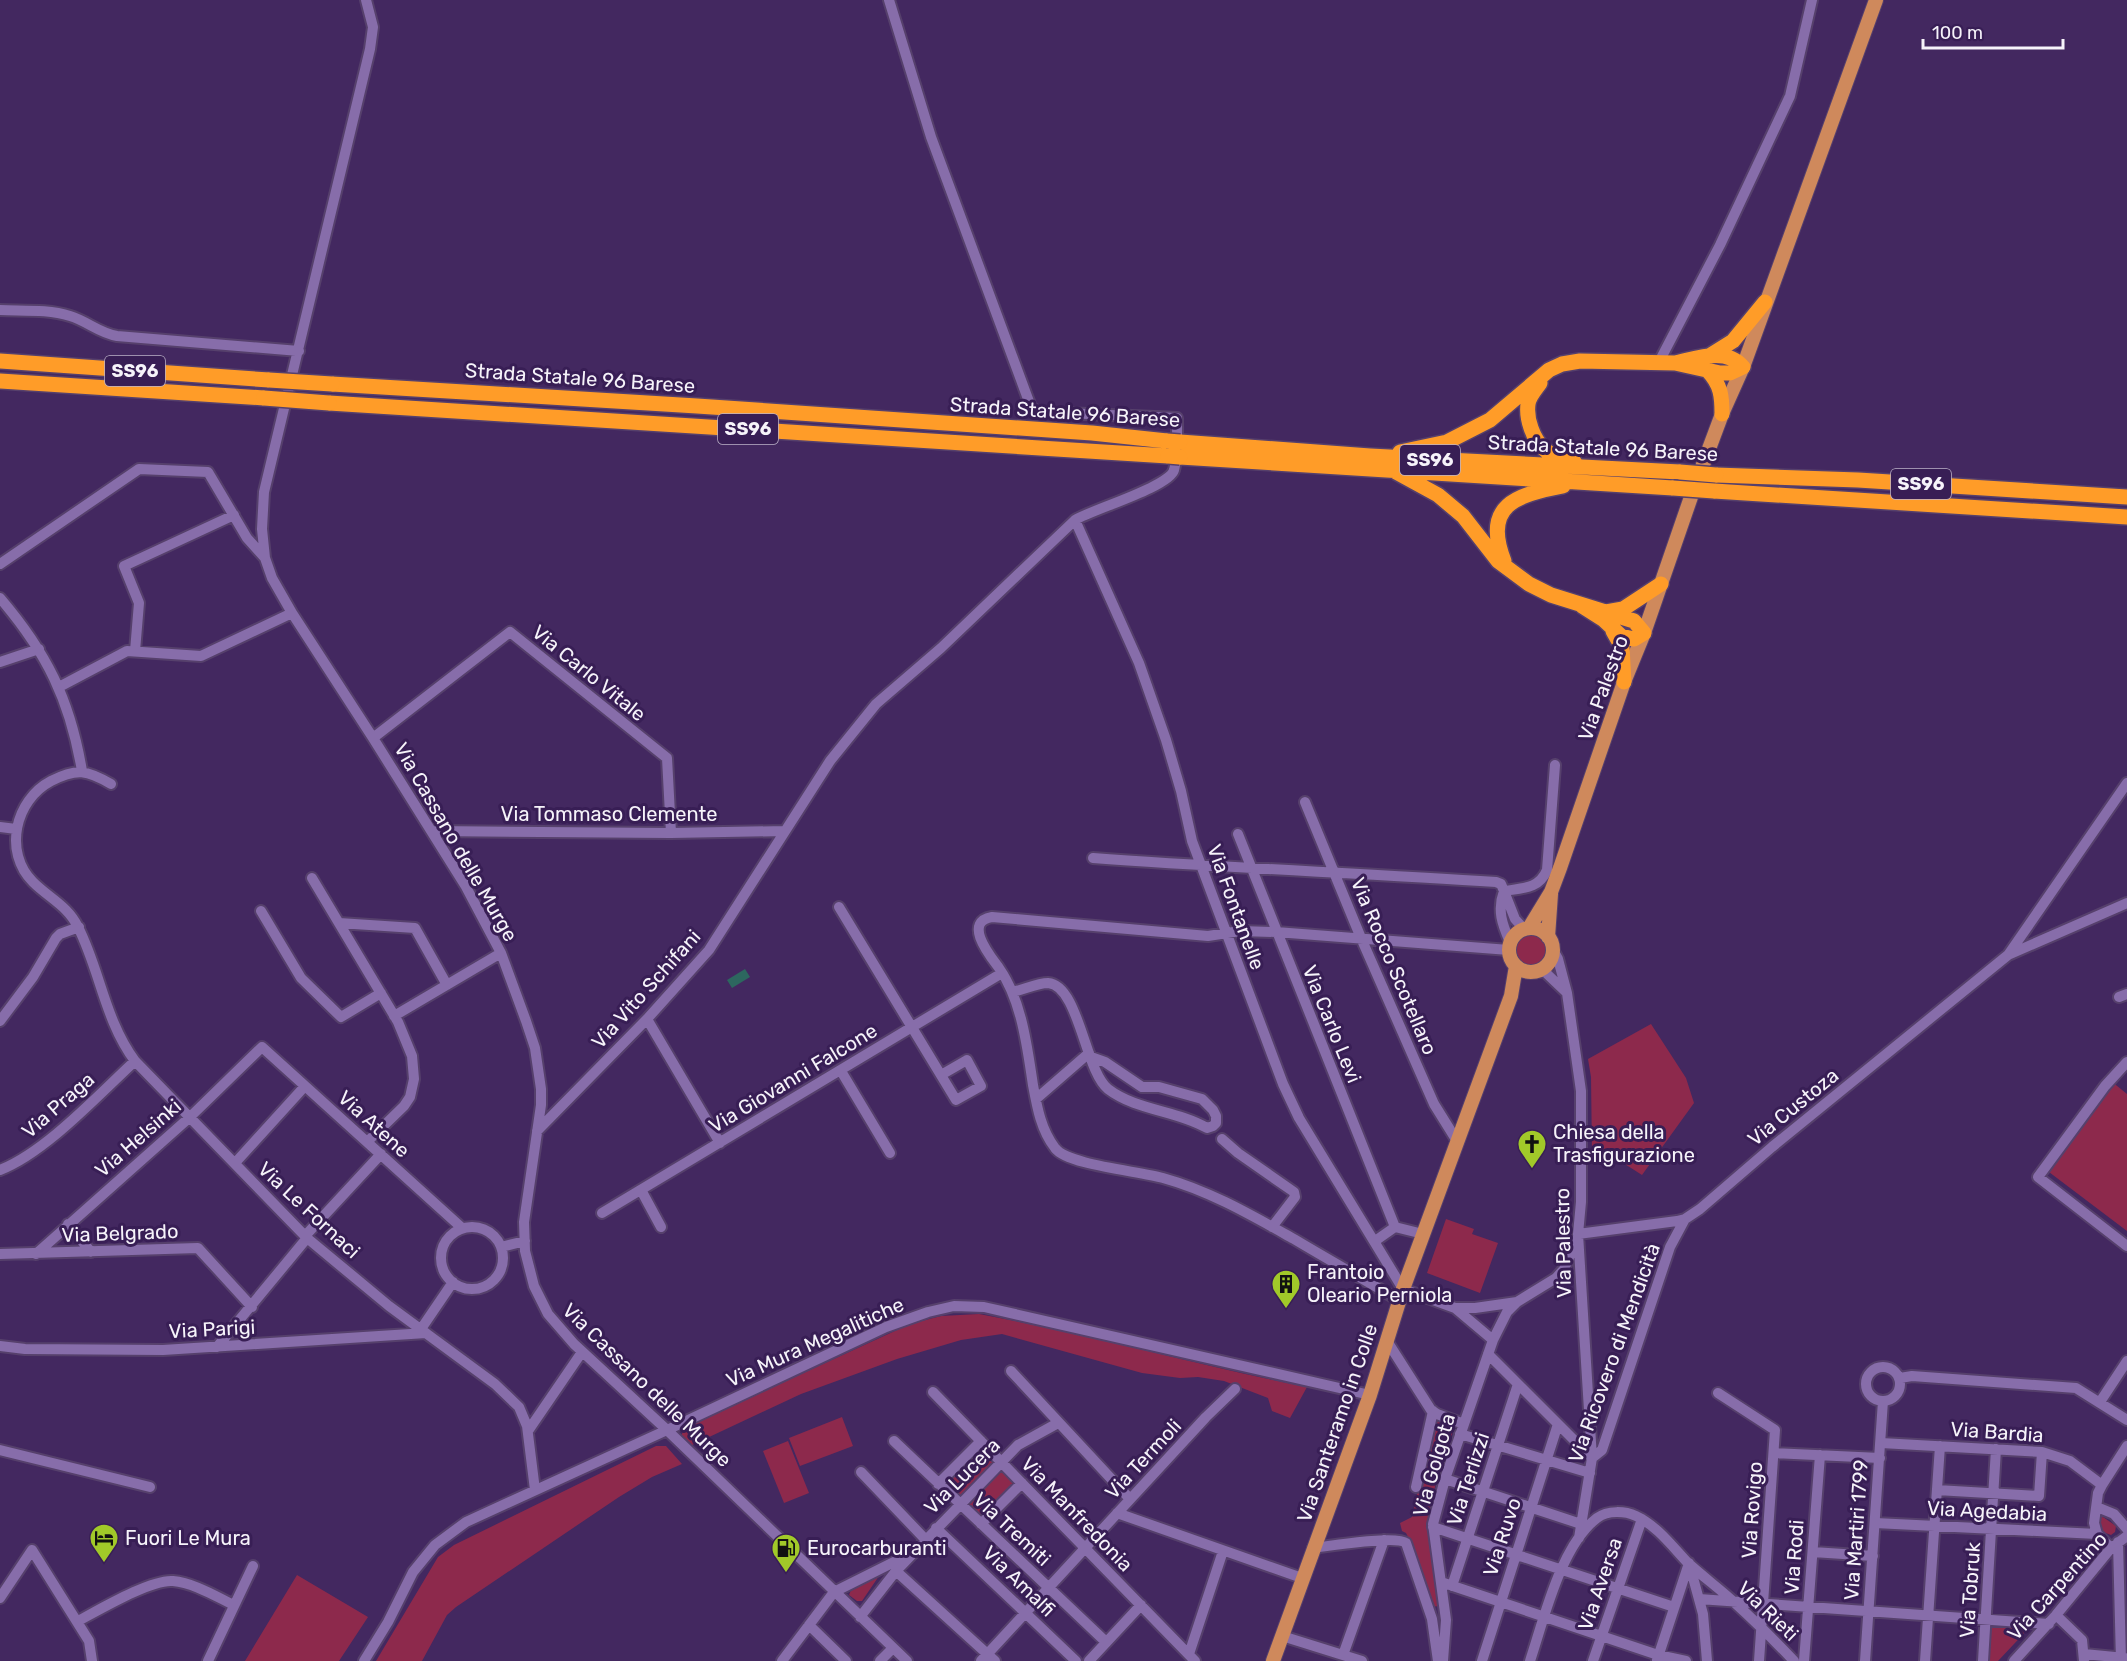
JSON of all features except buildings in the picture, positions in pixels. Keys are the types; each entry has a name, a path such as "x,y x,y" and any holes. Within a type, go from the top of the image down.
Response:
{"highway":[{"path":"1709,363 1733,341 1765,302"},
{"name":"Strada Statale 96 Barese","path":"0,361 1092,433 1174,449 1391,470 1589,476 1680,472 2127,497"},
{"path":"1370,456 1415,450 1447,442 1490,420 1549,370 1562,364 1580,361 1709,363 1730,373 1743,367"},
{"path":"1709,363 1722,394 1722,414"},
{"path":"1549,370 1528,404 1533,432 1545,450 1589,476"},
{"name":"Strada Statale 96 Barese","path":"0,381 329,403 1174,449 1370,456 1589,476 1673,488 2127,517"},
{"path":"1391,470 1438,495 1463,516 1498,561 1508,569 1551,595 1634,621 1644,633 1634,639 1621,636 1582,606"},
{"path":"1508,569 1498,546 1497,523 1509,502 1532,492 1589,476"},
{"path":"1605,612 1623,609 1661,584"},
{"path":"1612,628 1622,647 1624,682"}],"main road":[{"name":"Via Palestro","path":"1526,929 1551,892 1691,498 1722,414 1743,367 1876,0"},
{"name":"Via Palestro","path":"1550,942 1551,892"},
{"path":"1511,996 1534,971 1546,965 1550,960 1550,942 1536,929 1526,929 1518,932 1510,946 1512,962 1526,971 1534,971"},
{"path":"1511,996 1516,966"},
{"name":"Via Santeramo in Colle","path":"1273,1661 1370,1395 1402,1295 1457,1141 1511,996"}],"street":[{"path":"265,558 262,528 264,492 370,49 373,27 366,0"},
{"name":"Via Vito Schifani","path":"537,1131 647,1019 709,950 830,761 876,704 941,648 1075,520 1170,477 1173,470 1177,418 1043,411 1031,407 931,137 889,0"},
{"path":"1659,362 1720,245 1790,96 1812,0"},
{"path":"0,310 69,315 106,334 117,336 299,351"},
{"path":"0,564 139,469 208,472 247,538 265,558"},
{"path":"135,651 139,603 124,566 234,515"},
{"name":"Via Fontanelle","path":"1075,520 1143,674 1181,791 1192,841 1290,1101 1375,1241 1402,1295"},
{"name":"Via Cassano delle Murge","path":"265,558 272,578 292,613 432,831 465,885 501,953 535,1048 540,1074 541,1105 524,1222 525,1241 534,1286 548,1314 582,1353 667,1430 907,1661"},
{"path":"0,598 39,649 59,687 73,723 82,771"},
{"path":"59,687 127,651 201,656 292,613"},
{"name":"Via Carlo Vitale","path":"373,738 510,632 667,758 671,833"},
{"path":"0,662 39,649"},
{"path":"1504,891 1528,887 1539,882 1547,870 1554,765"},
{"path":"0,827 16,829 24,807 41,787 70,773 82,771 96,775 111,784"},
{"path":"2008,955 2127,783"},
{"name":"Via Rocco Scotellaro","path":"1305,802 1361,938 1434,1104 1457,1141"},
{"name":"Via Le Fornaci","path":"16,829 16,841 24,871 69,911 79,927 114,1024 135,1061 306,1237 389,1306 495,1384 522,1412 528,1431 535,1490"},
{"name":"Via Tommaso Clemente","path":"432,831 671,833 786,831"},
{"name":"Via Carlo Levi","path":"1238,834 1395,1227"},
{"path":"1093,858 1496,882 1501,884 1515,919 1526,929"},
{"path":"312,878 394,1016 412,1056 414,1068 412,1089 404,1106 367,1142"},
{"path":"1504,891 1500,902 1501,920 1510,946 1276,932 1226,932 1208,936 987,918 980,929 980,940 1012,992 1023,1026 1036,1099 1045,1132 1056,1151 1061,1155 1160,1177 1193,1187 1402,1295 1455,1308 1475,1308 1517,1302 1560,1274 1571,1256 1578,1234"},
{"path":"2008,955 2127,903"},
{"path":"839,907 941,1075"},
{"path":"261,911 302,978 341,1017 381,993"},
{"path":"339,923 415,928 447,985"},
{"path":"0,1021 33,977 56,938 60,934 79,927"},
{"name":"Via Palestro","path":"1550,942 1558,959 1567,993 1581,1091 1581,1202 1578,1234 1592,1458"},
{"path":"394,1016 501,953"},
{"name":"Via Custoza","path":"1578,1234 1685,1219 2008,955"},
{"path":"1534,971 1545,972 1567,993"},
{"name":"Via Giovanni Falcone","path":"602,1213 1002,973"},
{"path":"1012,992 1049,983 1059,987 1074,1012 1099,1078 1110,1090 1128,1100 1211,1125 1238,1153 1294,1192 1294,1197 1272,1227"},
{"path":"647,1019 720,1143"},
{"name":"Via Atene","path":"262,1047 462,1228"},
{"name":"Via Helsinki","path":"36,1254 190,1118 262,1047"},
{"path":"1036,1099 1090,1055"},
{"path":"1090,1055 1105,1062 1142,1087 1159,1087 1202,1099 1216,1116 1211,1125"},
{"name":"Via Praga","path":"0,1170 15,1164 49,1140 135,1061"},
{"path":"2127,1062 2110,1080 2038,1177 2127,1246"},
{"path":"841,1071 890,1153"},
{"path":"235,1163 306,1086"},
{"path":"218,1347 306,1237 381,1154"},
{"path":"641,1190 661,1227"},
{"name":"Via Ricovero di Mendicità","path":"1530,1661 1562,1569 1582,1531 1592,1458 1602,1450 1670,1247 1685,1219"},
{"path":"68,1224 92,1252"},
{"path":"478,1227 488,1231 501,1247 503,1257 497,1276 490,1283 481,1287 471,1289 461,1287 446,1274 442,1265 441,1255 444,1245 449,1236 462,1228 478,1227"},
{"path":"1375,1241 1395,1227 1424,1234"},
{"path":"501,1247 525,1241"},
{"name":"Via Belgrado","path":"0,1254 198,1248 252,1307"},
{"path":"423,1331 453,1282"},
{"name":"Via Golgota","path":"1443,1661 1446,1584 1433,1527 1434,1514 1492,1340 1507,1312 1517,1302"},
{"name":"Via Mura Megalitiche","path":"364,1661 388,1622 413,1572 435,1545 466,1522 885,1327 928,1312 954,1306 984,1307 1370,1395"},
{"path":"1455,1308 1492,1340"},
{"name":"Via Parigi","path":"0,1346 25,1349 140,1350 218,1347 423,1331"},
{"path":"1387,1341 1433,1411 1462,1429 1498,1445 1590,1473"},
{"path":"528,1431 582,1353"},
{"path":"1488,1353 1592,1458"},
{"path":"2100,1402 2124,1374 2127,1361"},
{"path":"1883,1366 1894,1369 1901,1384 1897,1394 1888,1401 1883,1401 1872,1397 1868,1392 1866,1380 1877,1367 1883,1366"},
{"path":"1011,1371 1130,1499"},
{"path":"1900,1378 1912,1376 2076,1388 2127,1420"},
{"name":"Via Terlizzi","path":"1446,1584 1467,1538 1518,1384"},
{"name":"Via Termoli","path":"988,1659 1026,1613 1117,1513 1235,1389"},
{"name":"Via Manfredonia","path":"933,1392 1192,1658"},
{"name":"Via Rovigo","path":"1718,1393 1775,1430 1759,1661"},
{"name":"Via Martiri 1799","path":"1865,1661 1883,1401"},
{"path":"1416,1487 1433,1411"},
{"name":"Via Lucera","path":"860,1617 925,1539 1018,1445 1058,1423"},
{"name":"Via Ruvo","path":"1482,1661 1499,1602 1558,1425"},
{"name":"Via Tremiti","path":"894,1441 1106,1642"},
{"name":"Via Lucera","path":"939,1484 981,1441"},
{"name":"Via Bardia","path":"1881,1443 2042,1452 2070,1461 2102,1485"},
{"path":"1925,1661 1940,1446"},
{"path":"2056,1615 2082,1640 2084,1657 2123,1659 2119,1542 2097,1534 2094,1523 2102,1485 2123,1462 2127,1446"},
{"path":"0,1449 150,1487"},
{"name":"Via Tobruk","path":"1983,1661 1996,1449"},
{"path":"1937,1490 2039,1496 2042,1452"},
{"path":"1774,1453 1880,1458"},
{"name":"Via Rodi","path":"1804,1661 1820,1455"},
{"name":"Via Lucera","path":"861,1472 925,1539"},
{"path":"1445,1479 1531,1507 1582,1531 1599,1517 1613,1513 1628,1513 1641,1519"},
{"path":"981,1524 1022,1483"},
{"path":"2097,1507 2114,1514 2127,1529"},
{"path":"1117,1513 1302,1578"},
{"name":"Via Rieti","path":"1641,1519 1762,1628 1794,1661"},
{"name":"Via Aversa","path":"1593,1661 1641,1519"},
{"name":"Via Agedabia","path":"1875,1523 2097,1534"},
{"path":"1433,1527 1674,1607"},
{"name":"Via Amalfi","path":"936,1528 1076,1661"},
{"path":"1313,1548 1384,1540 1343,1655"},
{"name":"Via Golgota","path":"1384,1540 1403,1540 1406,1543 1431,1619 1438,1661"},
{"name":"Via Carpentino","path":"2014,1661 2119,1542"},
{"path":"0,1598 32,1550 89,1641 92,1661"},
{"path":"1192,1658 1224,1551"},
{"path":"1813,1552 1873,1556"},
{"name":"Via Lucera","path":"834,1592 912,1554"},
{"path":"1689,1563 1699,1599 1707,1643 1707,1661"},
{"path":"1657,1658 1689,1563"},
{"path":"208,1661 253,1566"},
{"path":"896,1571 988,1659"},
{"path":"78,1621 151,1585 171,1580 196,1587 234,1605"},
{"path":"1446,1584 1602,1636 1657,1658 1686,1661"},
{"path":"782,1661 834,1592"},
{"path":"1699,1599 2049,1624"},
{"path":"1089,1661 1141,1605"},
{"path":"809,1625 846,1661"},
{"path":"1282,1636 1362,1661"},
{"path":"880,1661 893,1648"}],"shaded area":[{"path":"1531,935 1542,939 1546,950 1542,961 1531,965 1520,961 1516,950 1520,939"},
{"path":"745,969 750,977 732,988 727,980"},
{"path":"1651,1024 1686,1078 1694,1103 1642,1175 1606,1152 1592,1154 1591,1077 1588,1059"},
{"path":"2111,1081 2127,1094 2127,1231 2045,1169"},
{"path":"1446,1219 1474,1229 1472,1234 1498,1243 1480,1293 1427,1273"},
{"path":"979,1314 1307,1387 1290,1418 1272,1411 1268,1398 1224,1381 1142,1373 1002,1334 961,1340 897,1359 801,1394 690,1446 681,1437 684,1428 910,1324 941,1316"},
{"path":"842,1417 853,1446 800,1466 789,1438"},
{"path":"1433,1420 1451,1427 1453,1431 1429,1511 1428,1528 1439,1606 1431,1607 1410,1541 1406,1533 1402,1531 1400,1523 1412,1517"},
{"path":"788,1441 809,1493 784,1503 763,1451"},
{"path":"656,1446 666,1446 682,1464 652,1477 619,1497 456,1607 447,1615 422,1661 376,1661 438,1557 454,1545"},
{"path":"981,1448 994,1461 959,1497 946,1484"},
{"path":"1002,1470 1014,1482 980,1517 968,1505"},
{"path":"2103,1517 2116,1526 2115,1532 2111,1535 2100,1531 2098,1518"},
{"path":"297,1575 368,1617 339,1661 245,1661"},
{"path":"879,1576 862,1601 857,1601 849,1595 851,1590"},
{"path":"1991,1624 2030,1627 1998,1661 1989,1661"}],"place":[{"name":"Chiesa della Trasfigurazione","path":"1532,1170"},
{"name":"Frantoio Oleario Perniola","path":"1286,1310"},
{"name":"Fuori Le Mura","path":"104,1564"},
{"name":"Eurocarburanti","path":"786,1574"}]}
